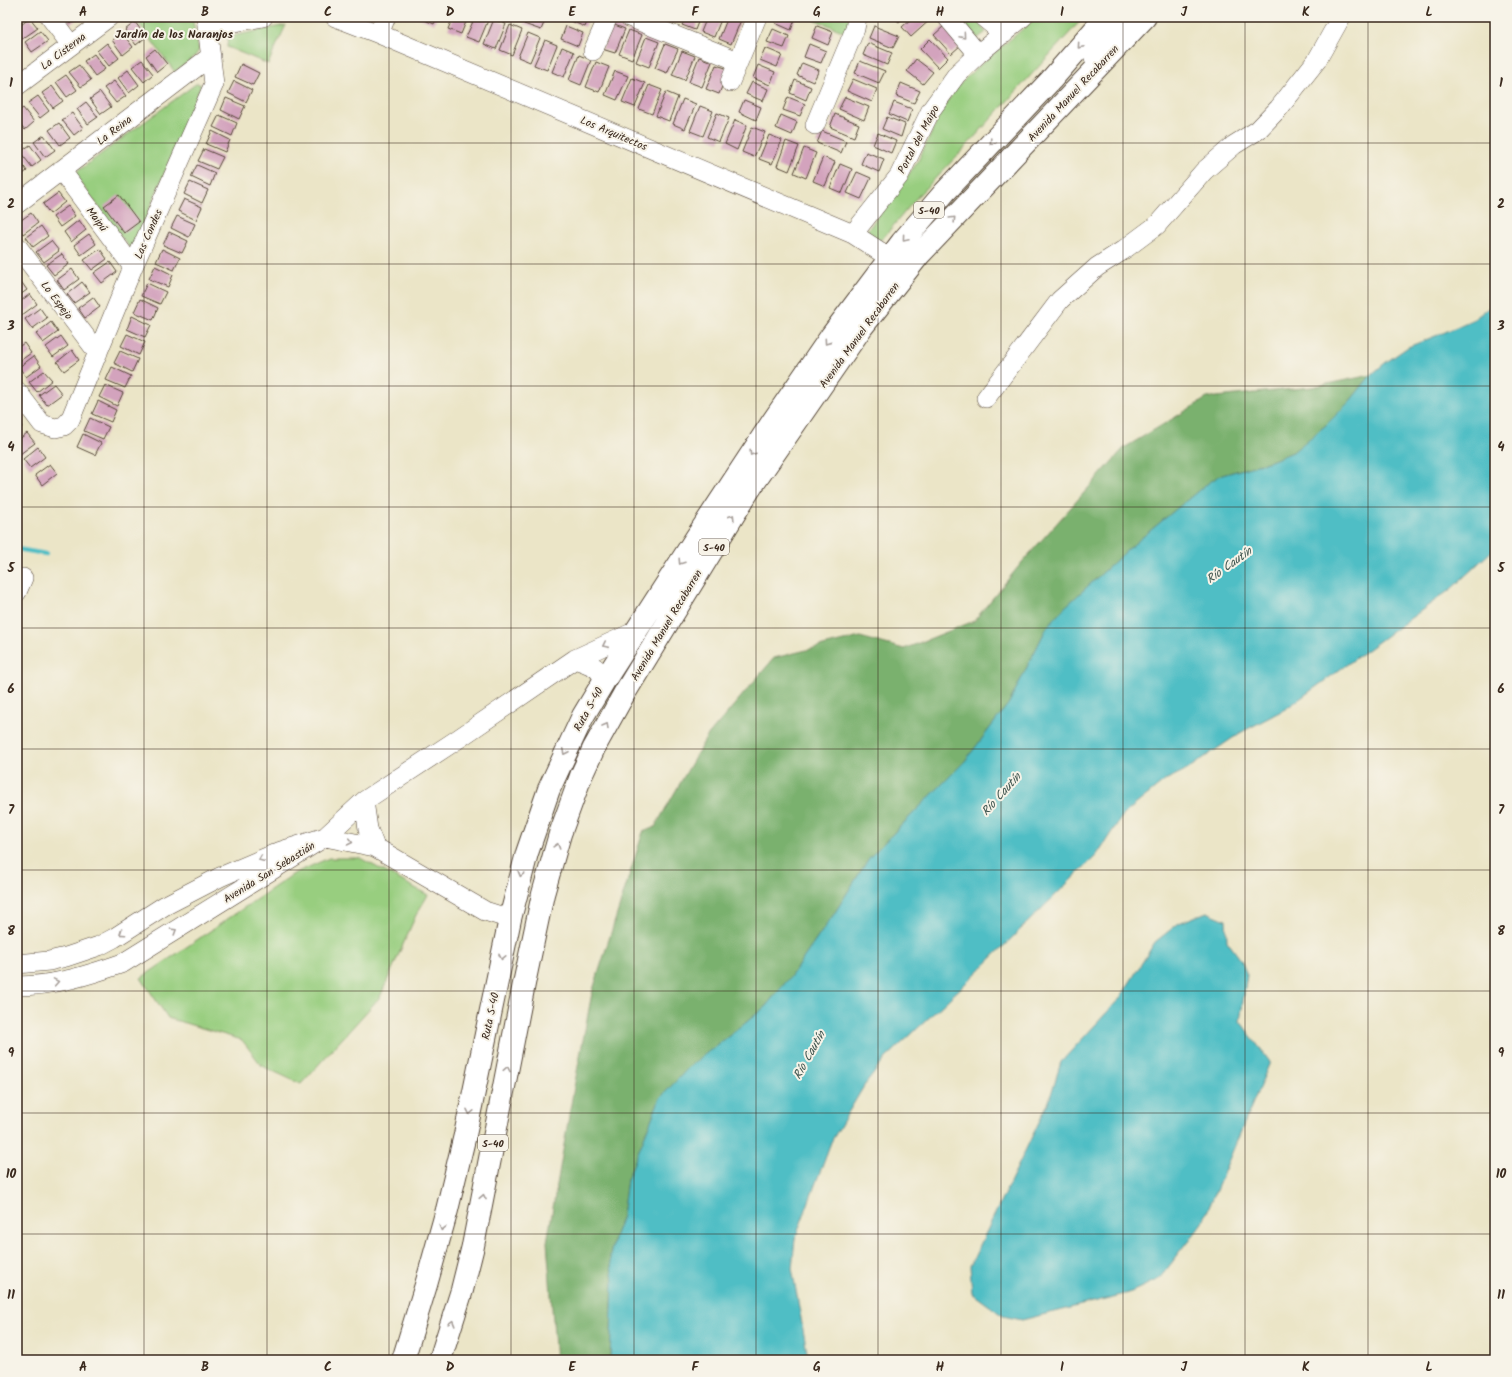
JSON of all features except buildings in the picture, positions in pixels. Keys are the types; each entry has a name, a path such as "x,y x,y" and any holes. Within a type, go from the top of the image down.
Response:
{"main road":[{"name":"Avenida Manuel Recabarren","path":"604,681 794,390 832,335 902,242 945,192 1051,80 1106,17"},
{"name":"Avenida Manuel Recabarren","path":"536,924 551,864 581,776 594,748 624,694 749,490 862,327 919,255 1145,17"},
{"name":"Ruta S-40","path":"403,1360 428,1278 465,1136 510,919 527,853 549,789 580,722 604,681"},
{"path":"510,919 536,924"},
{"name":"S-40","path":"440,1360 462,1290 473,1246 536,924"}],"street":[{"path":"50,17 71,45"},
{"name":"La Cisterna","path":"17,86 109,17"},
{"path":"206,22 263,17"},
{"name":"Los Arquitectos","path":"335,17 383,25 853,234 890,258"},
{"path":"594,51 608,17"},
{"path":"629,17 738,61"},
{"path":"730,82 757,17"},
{"path":"815,125 855,29 857,17"},
{"path":"947,17 978,54"},
{"path":"983,17 1004,34"},
{"name":"Portal del Maipo","path":"853,234 899,176 931,110 957,74 978,54 1023,17"},
{"path":"1055,113 1087,66 1127,17"},
{"path":"986,398 1060,300 1096,267 1122,251 1157,225 1204,172 1234,145 1258,130 1279,108 1317,60 1341,17"},
{"name":"Las Condes","path":"17,391 42,424 55,428 64,426 70,420 133,267 214,84 206,22"},
{"name":"La Reina","path":"17,204 211,56"},
{"name":"Maipú","path":"61,170 133,267"},
{"name":"Lo Espejo","path":"17,246 98,353"},
{"path":"325,837 364,801 575,660 636,631"},
{"path":"575,660 594,667 602,674 604,681"},
{"path":"364,801 368,829 375,847"},
{"path":"325,837 375,847 485,911 510,919"},
{"name":"Avenida San Sebastián","path":"17,964 29,964 60,959 99,946 164,906 220,877 281,851 325,837"},
{"name":"Avenida San Sebastián","path":"17,986 73,979 98,972 123,962 325,837"}],"green space":[{"path":"142,17 192,17 199,50 195,56 175,72 137,21"},
{"path":"809,17 853,17 849,34"},
{"path":"958,17 974,17 986,32 978,38 975,37"},
{"path":"1037,17 1084,17 959,154 919,195 883,238 877,242 867,231 917,163 944,107 958,86 974,70"},
{"path":"286,25 268,64 227,47 228,37"},
{"path":"197,83 201,85 132,251 74,174"},
{"path":"1371,375 1350,401 1326,425 1293,452 1271,461 1219,476 1204,486 1133,545 1065,607 1047,627 1009,703 965,761 869,858 834,914 791,976 765,1007 713,1048 660,1098 627,1180 622,1216 615,1235 610,1256 613,1281 610,1360 556,1360 547,1242 592,993 643,832 655,827 706,738 774,658 860,637 904,649 974,621 1023,561 1124,448 1207,398 1312,387"},
{"path":"329,858 360,858 428,895 416,915 380,997 301,1084 262,1066 242,1040 168,1018 141,978 295,873"}],"water":[{"name":"Río Cautín","path":"1495,303 1495,548 1451,589 1287,708 1240,733 1186,770 1167,779 1130,809 1121,818 1096,856 968,981 885,1059 864,1086 831,1142 795,1239 792,1268 807,1352 807,1360 610,1360 613,1281 610,1256 615,1235 622,1216 627,1180 660,1098 691,1065 765,1007 791,976 834,914 869,858 965,761 1009,703 1047,627 1065,607 1133,545 1204,486 1219,476 1271,461 1293,452 1326,425 1350,401 1371,375 1385,363 1408,347 1474,319"},
{"path":"1207,912 1226,920 1227,941 1241,960 1247,975 1240,1021 1270,1062 1202,1224 1159,1279 1129,1293 1022,1320 1003,1316 972,1293 970,1266 1049,1101 1061,1062 1120,998 1155,942 1179,923"}],"waterway":[{"path":"17,549 46,554"}],"district":[{"name":"Jardín de los Naranjos","path":"174,34"}]}
